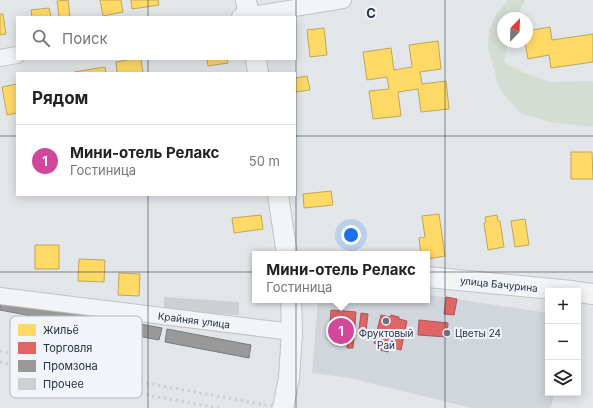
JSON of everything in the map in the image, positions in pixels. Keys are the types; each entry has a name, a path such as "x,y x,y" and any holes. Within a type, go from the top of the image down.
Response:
{"street":[{"path":"246,12 343,0"},
{"path":"0,58 16,55"},
{"path":"256,60 258,72"},
{"path":"278,196 287,251"},
{"name":"улица Бачурина","path":"430,277 545,288"},
{"path":"581,292 593,294"},
{"name":"Крайняя улица","path":"0,296 292,332"},
{"path":"283,408 288,378 292,332 291,303"}],"shaded area":[{"path":"508,0 525,0 519,12 498,12"},
{"path":"497,14 497,48 507,48 504,62 523,72 550,82 593,81 593,127 549,122 520,113 500,90 488,49 489,31"},
{"path":"430,295 545,313 545,396 553,396 551,408 472,408 350,378 312,373 318,303 430,303"}],"building: Жильё":[{"path":"68,0 70,16 59,16 57,1"},
{"path":"100,0 121,0 123,12 103,16"},
{"path":"131,0 158,0 159,5 132,9"},
{"path":"49,8 51,16 32,16 31,10"},
{"path":"0,14 3,14 6,34 0,35"},
{"path":"550,27 552,40 593,34 593,62 551,68 549,55 528,59 526,48 533,48 533,30"},
{"path":"324,28 327,55 310,57 307,30"},
{"path":"438,41 441,69 420,72 422,84 446,81 449,109 421,112 418,89 398,92 401,116 373,119 369,91 389,89 387,77 367,80 363,52 391,48 394,70 412,67 409,45"},
{"path":"141,60 143,72 117,72 116,62"},
{"path":"207,60 227,60 228,63 208,66"},
{"path":"105,67 106,72 74,72"},
{"path":"307,76 310,90 296,92 296,78"},
{"path":"16,84 16,113 7,115 2,87"},
{"path":"571,152 592,152 593,179 571,179"},
{"path":"331,191 333,205 304,208 303,194"},
{"path":"439,214 445,256 430,258 430,251 421,251 419,238 425,237 422,216"},
{"path":"261,215 263,229 234,233 232,218"},
{"path":"497,215 498,221 500,221 504,247 488,250 484,223 486,222 485,217"},
{"path":"525,219 529,245 515,247 511,221"},
{"path":"35,245 59,245 59,269 35,269"},
{"path":"79,259 105,260 104,282 78,281"},
{"path":"119,273 140,274 139,296 118,295"}],"building: Торговля":[{"path":"446,297 457,299 454,315 444,314"},
{"path":"331,310 356,312 353,348 347,348 347,339 329,338"},
{"path":"361,313 368,314 366,331 359,330"},
{"path":"381,315 390,317 391,315 407,321 401,350 389,347 388,352 380,350 381,345 374,343"},
{"path":"419,320 448,323 447,337 418,335"}],"building: Промзона":[{"path":"0,298 97,316 32,316 0,310"},
{"path":"142,324 162,328 159,340 142,337"},
{"path":"167,329 251,345 249,358 165,342"}],"building: Прочее":[{"path":"164,297 239,302 239,315 164,311"}],"railway":[{"path":"0,351 10,354"},
{"path":"0,362 10,364"},
{"path":"142,382 283,408"},
{"path":"142,394 219,408"}],"place":[{"name":"Фруктовый Рай","path":"386,321"},
{"name":"Мини-отель Релакс","path":"341,331"},
{"name":"Цветы 24","path":"447,333"}]}
